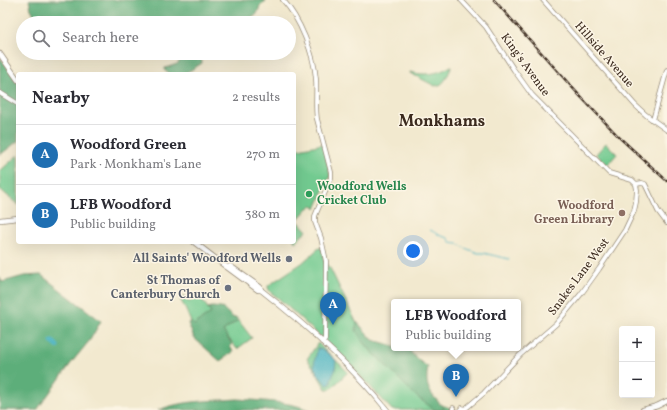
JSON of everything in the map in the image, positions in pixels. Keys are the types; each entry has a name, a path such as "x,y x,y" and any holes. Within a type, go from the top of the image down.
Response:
{"main road":[{"path":"0,54 16,77"},
{"path":"0,93 16,103"},
{"path":"0,220 16,218"},
{"path":"197,244 258,290 262,290"},
{"path":"201,244 260,287 322,342 362,381 387,410"},
{"path":"643,410 657,406 667,400"}],"street":[{"path":"284,0 294,16"},
{"name":"King's Avenue","path":"461,0 486,27 527,89 609,173 632,180 636,184"},
{"name":"Hillside Avenue","path":"543,0 635,105 667,130"},
{"path":"296,19 308,44 315,69 317,114 331,172 331,178 315,216 315,222 321,238 326,261 325,339 322,342"},
{"path":"653,120 667,70"},
{"path":"636,184 645,184 658,211 667,223"},
{"name":"Snakes Lane West","path":"466,409 484,393 520,355 556,324 581,294 625,230 634,211 637,194 636,184"},
{"path":"460,410 462,408 466,409"}],"green space":[{"path":"29,0 267,0 260,6 257,14 253,16 52,16 44,13 35,16 31,9"},
{"path":"0,57 16,80 16,143 0,155"},
{"path":"180,60 202,60 202,63 186,72 165,71 165,68 177,64"},
{"path":"451,66 444,82 435,86 410,73 431,74 442,71"},
{"path":"606,143 617,154 607,165 596,154"},
{"name":"Woodford Wells Cricket Club","path":"323,144 330,176 316,209 312,206 308,208 297,220 307,231 296,241 296,150"},
{"path":"16,157 16,203 0,189 0,171"},
{"path":"319,248 322,248 324,261 330,268 360,330 441,406 442,405 452,410 392,410 336,352 272,294 268,288 269,285 302,263"},
{"path":"41,275 101,321 90,340 37,410 0,410 0,277 2,282 24,276"},
{"path":"199,295 211,313 193,326 180,299 184,296 189,302"},
{"path":"212,307 225,310 238,320 223,331 232,344 230,346 233,352 220,361 194,338 188,323 191,322 194,325 211,313 208,308"},
{"path":"238,320 252,338 237,349 223,331"},
{"path":"357,322 373,340 391,345 391,351 410,351 417,359 428,367 427,381 430,391 445,409 435,410 417,397 373,353 361,339 356,327"},
{"path":"318,343 348,372 331,389 326,389 307,359"},
{"path":"238,399 283,403 309,410 158,410 178,404"}],"water":[{"path":"317,348 325,351 336,360 335,371 331,379 331,384 327,385 315,370 314,363"}],"waterway":[{"path":"430,230 448,238 450,242 457,243 478,253 509,259"},
{"path":"52,341 57,346"}],"railway":[{"path":"494,0 579,95 620,138 667,181"}],"place":[{"name":"Woodford Wells Cricket Club","path":"309,194"},
{"name":"Woodford Green Library","path":"622,213"},
{"name":"All Saints' Woodford Wells","path":"289,259"},
{"name":"St Thomas of Canterbury Church","path":"228,288"},
{"name":"Woodford Green","path":"333,325"},
{"name":"LFB Woodford","path":"456,397"}],"district":[{"name":"Monkhams","path":"442,122"}]}
